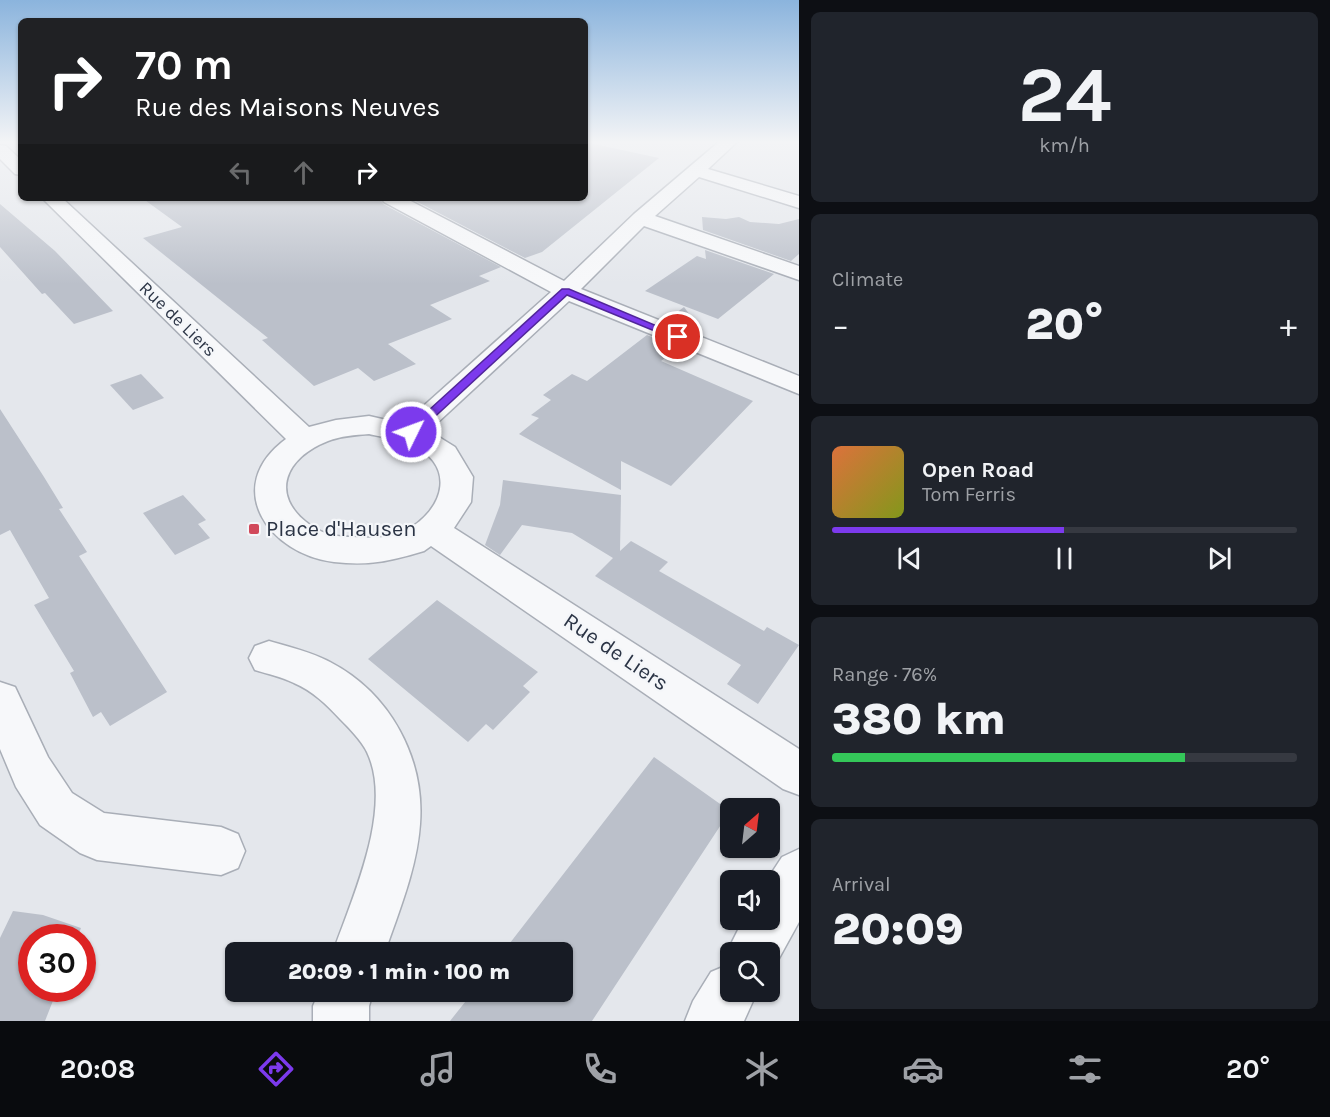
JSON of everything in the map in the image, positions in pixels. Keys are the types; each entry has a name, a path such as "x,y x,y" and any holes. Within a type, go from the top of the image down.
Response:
{"street":[{"path":"411,432 676,189"},
{"path":"755,189 799,202"},
{"name":"Rue de Liers","path":"54,201 305,440"},
{"path":"397,201 566,291 799,386"},
{"path":"641,219 799,273"},
{"path":"357,426 391,427 411,432 436,446 453,464 459,486 453,510 433,531 412,543 385,550 358,553 330,549 304,539 284,525 272,507 269,488 274,470 287,453 305,440 325,432 357,426"},
{"name":"Rue de Liers","path":"433,531 799,774"},
{"path":"268,658 302,666 334,684 368,720 388,747 399,784 400,814 392,848 362,942"},
{"path":"0,700 32,772 56,809 97,836 221,851"},
{"path":"759,942 799,874"},
{"path":"341,1021 342,1002"},
{"path":"713,1021 724,1002"}],"building":[{"path":"588,189 621,189 542,252 525,258 416,201 588,201"},
{"path":"146,201 382,201 383,204 501,267 479,276 490,281 430,305 452,319 388,344 416,364 374,381 358,368 314,386 262,340 268,338 143,238 182,227"},
{"path":"0,204 55,251 113,311 74,324 45,293 42,294 0,247"},
{"path":"702,217 726,219 739,217 750,222 779,224 799,219 799,254 791,261 703,230"},
{"path":"705,250 774,274 718,319 645,291 697,256 706,259"},
{"path":"684,307 701,330 697,333 666,321"},
{"path":"647,335 678,348 661,361 753,401 671,486 621,461 621,490 519,434 539,418 531,415 551,400 543,395 572,374 587,381"},
{"path":"141,374 164,398 133,410 110,385"},
{"path":"0,409 63,508 59,509 87,552 79,556 167,692 110,726 101,712 93,717 70,673 74,671 34,605 49,598 10,530 0,535"},
{"path":"503,480 621,495 620,551 631,541 668,562 659,571 764,631 767,627 799,645 758,704 727,684 741,665 595,576 613,558 572,533 522,525 500,555 485,545 500,505"},
{"path":"183,495 206,520 198,524 210,538 175,555 143,513"},
{"path":"437,600 538,672 523,686 530,692 493,730 486,724 468,742 368,659"},
{"path":"654,757 720,804 720,826 592,1021 450,1021 465,1002 573,1002 573,942 511,942"},
{"path":"13,911 43,915 69,924 18,924 18,1002 52,1002 45,1021 0,1021 0,938"}],"place":[{"name":"Place d'Hausen","path":"254,529"}],"route":[{"path":"411,432 566,291 678,337"}]}
